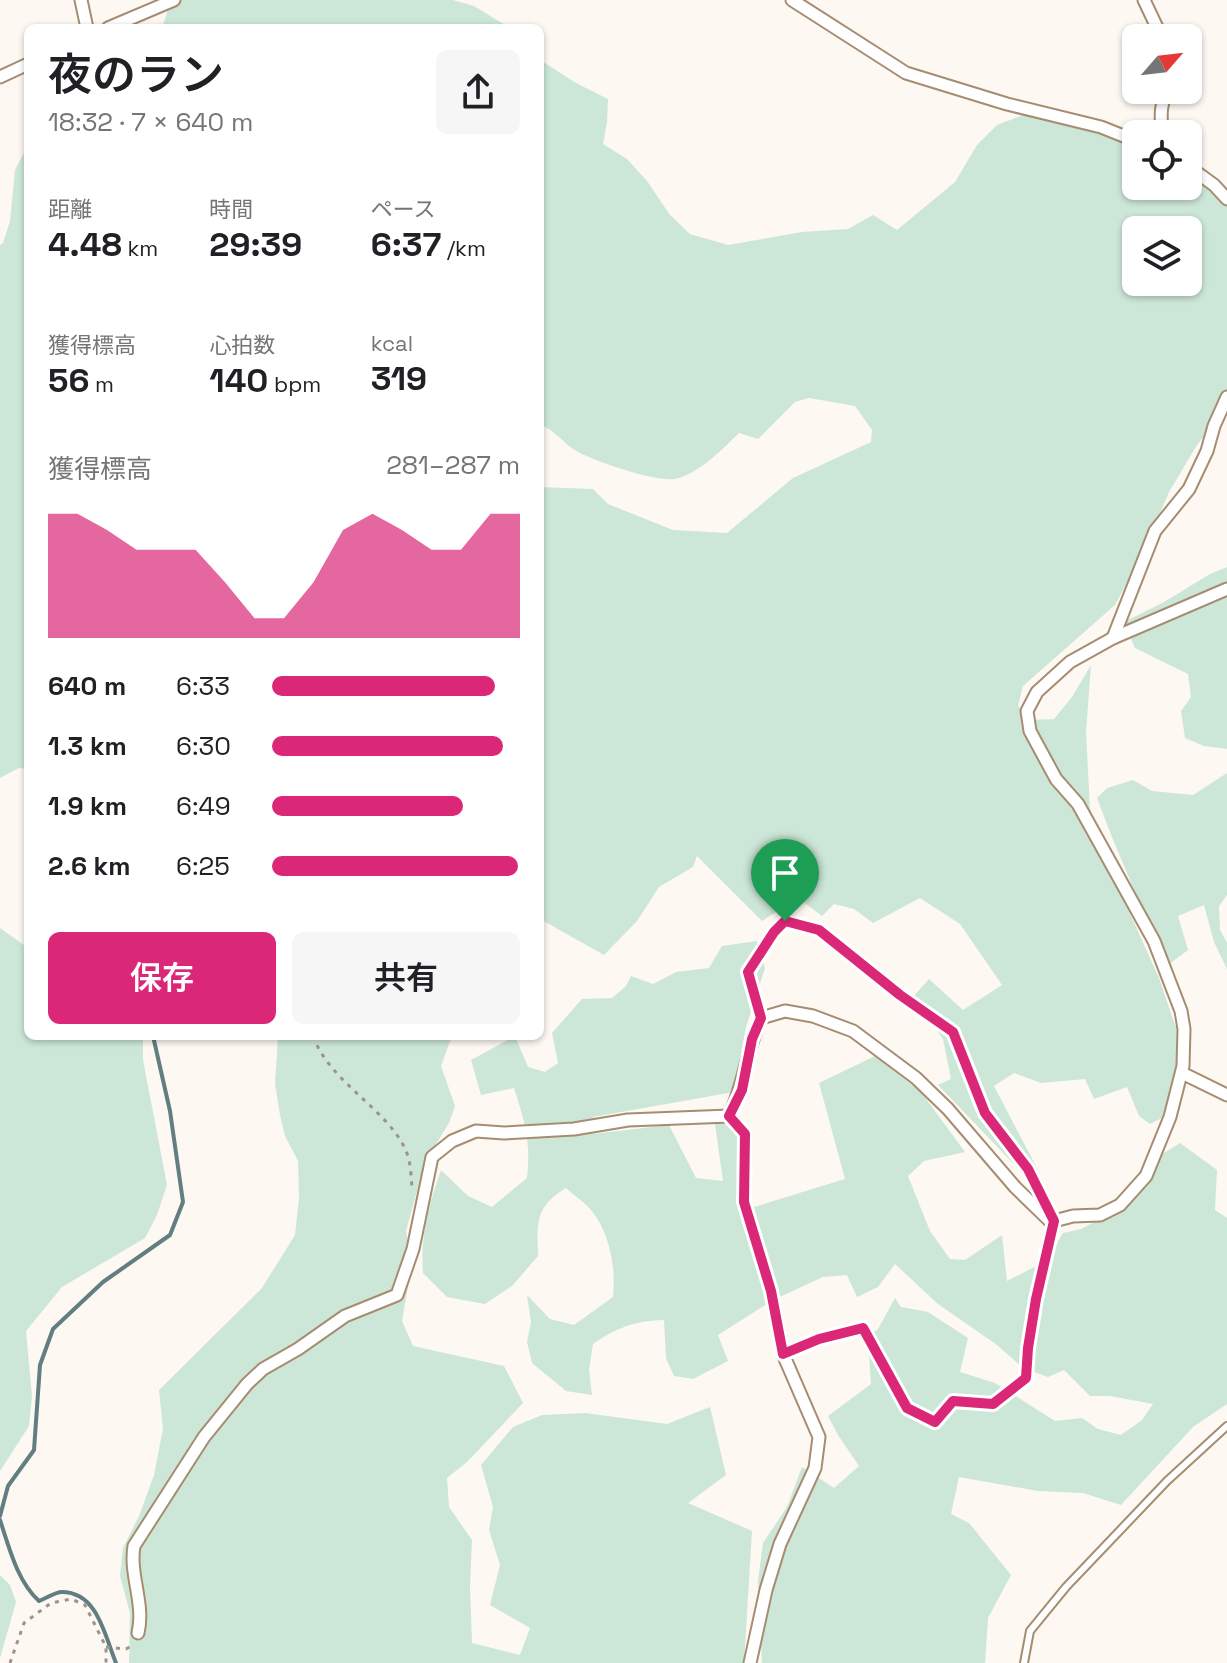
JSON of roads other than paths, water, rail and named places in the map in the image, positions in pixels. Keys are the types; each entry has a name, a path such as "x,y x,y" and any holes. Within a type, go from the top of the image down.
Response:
{"street":[{"path":"81,0 86,24"},
{"path":"117,24 174,0"},
{"path":"792,0 906,73 996,101 1088,123 1122,136"},
{"path":"1144,0 1155,24"},
{"path":"0,77 24,66"},
{"path":"1202,176 1227,199"},
{"path":"1113,638 1155,531 1189,489 1227,397"},
{"path":"729,1116 742,1090 752,1039 761,1018 785,1011 813,1016 853,1031 916,1078 1053,1224 1054,1221 1073,1216 1100,1215 1120,1205 1136,1189 1154,1160 1182,1073 1184,1029 1181,1011 1154,941 1078,804 1056,779 1030,731 1027,711 1037,692 1070,662 1113,638 1227,589"},
{"path":"1182,1073 1227,1095"},
{"path":"729,1116 745,1134 744,1202 771,1291 783,1354 819,1437 815,1468 777,1555 750,1663"},
{"path":"138,1633 140,1609 131,1563 134,1546 204,1437 247,1384 263,1369 345,1316 397,1295 413,1249 432,1157 452,1141 476,1131 504,1133 574,1129 628,1120 729,1116"}],"lane":[{"path":"1024,1663 1030,1631 1066,1587 1167,1481 1227,1426"}],"waterway":[{"path":"0,1516 8,1486 34,1450 40,1365 53,1329 103,1282 170,1235 183,1202 170,1111 154,1040"},
{"path":"0,1520 15,1563 31,1593 39,1601 62,1592 84,1599 104,1629 116,1663"}]}
